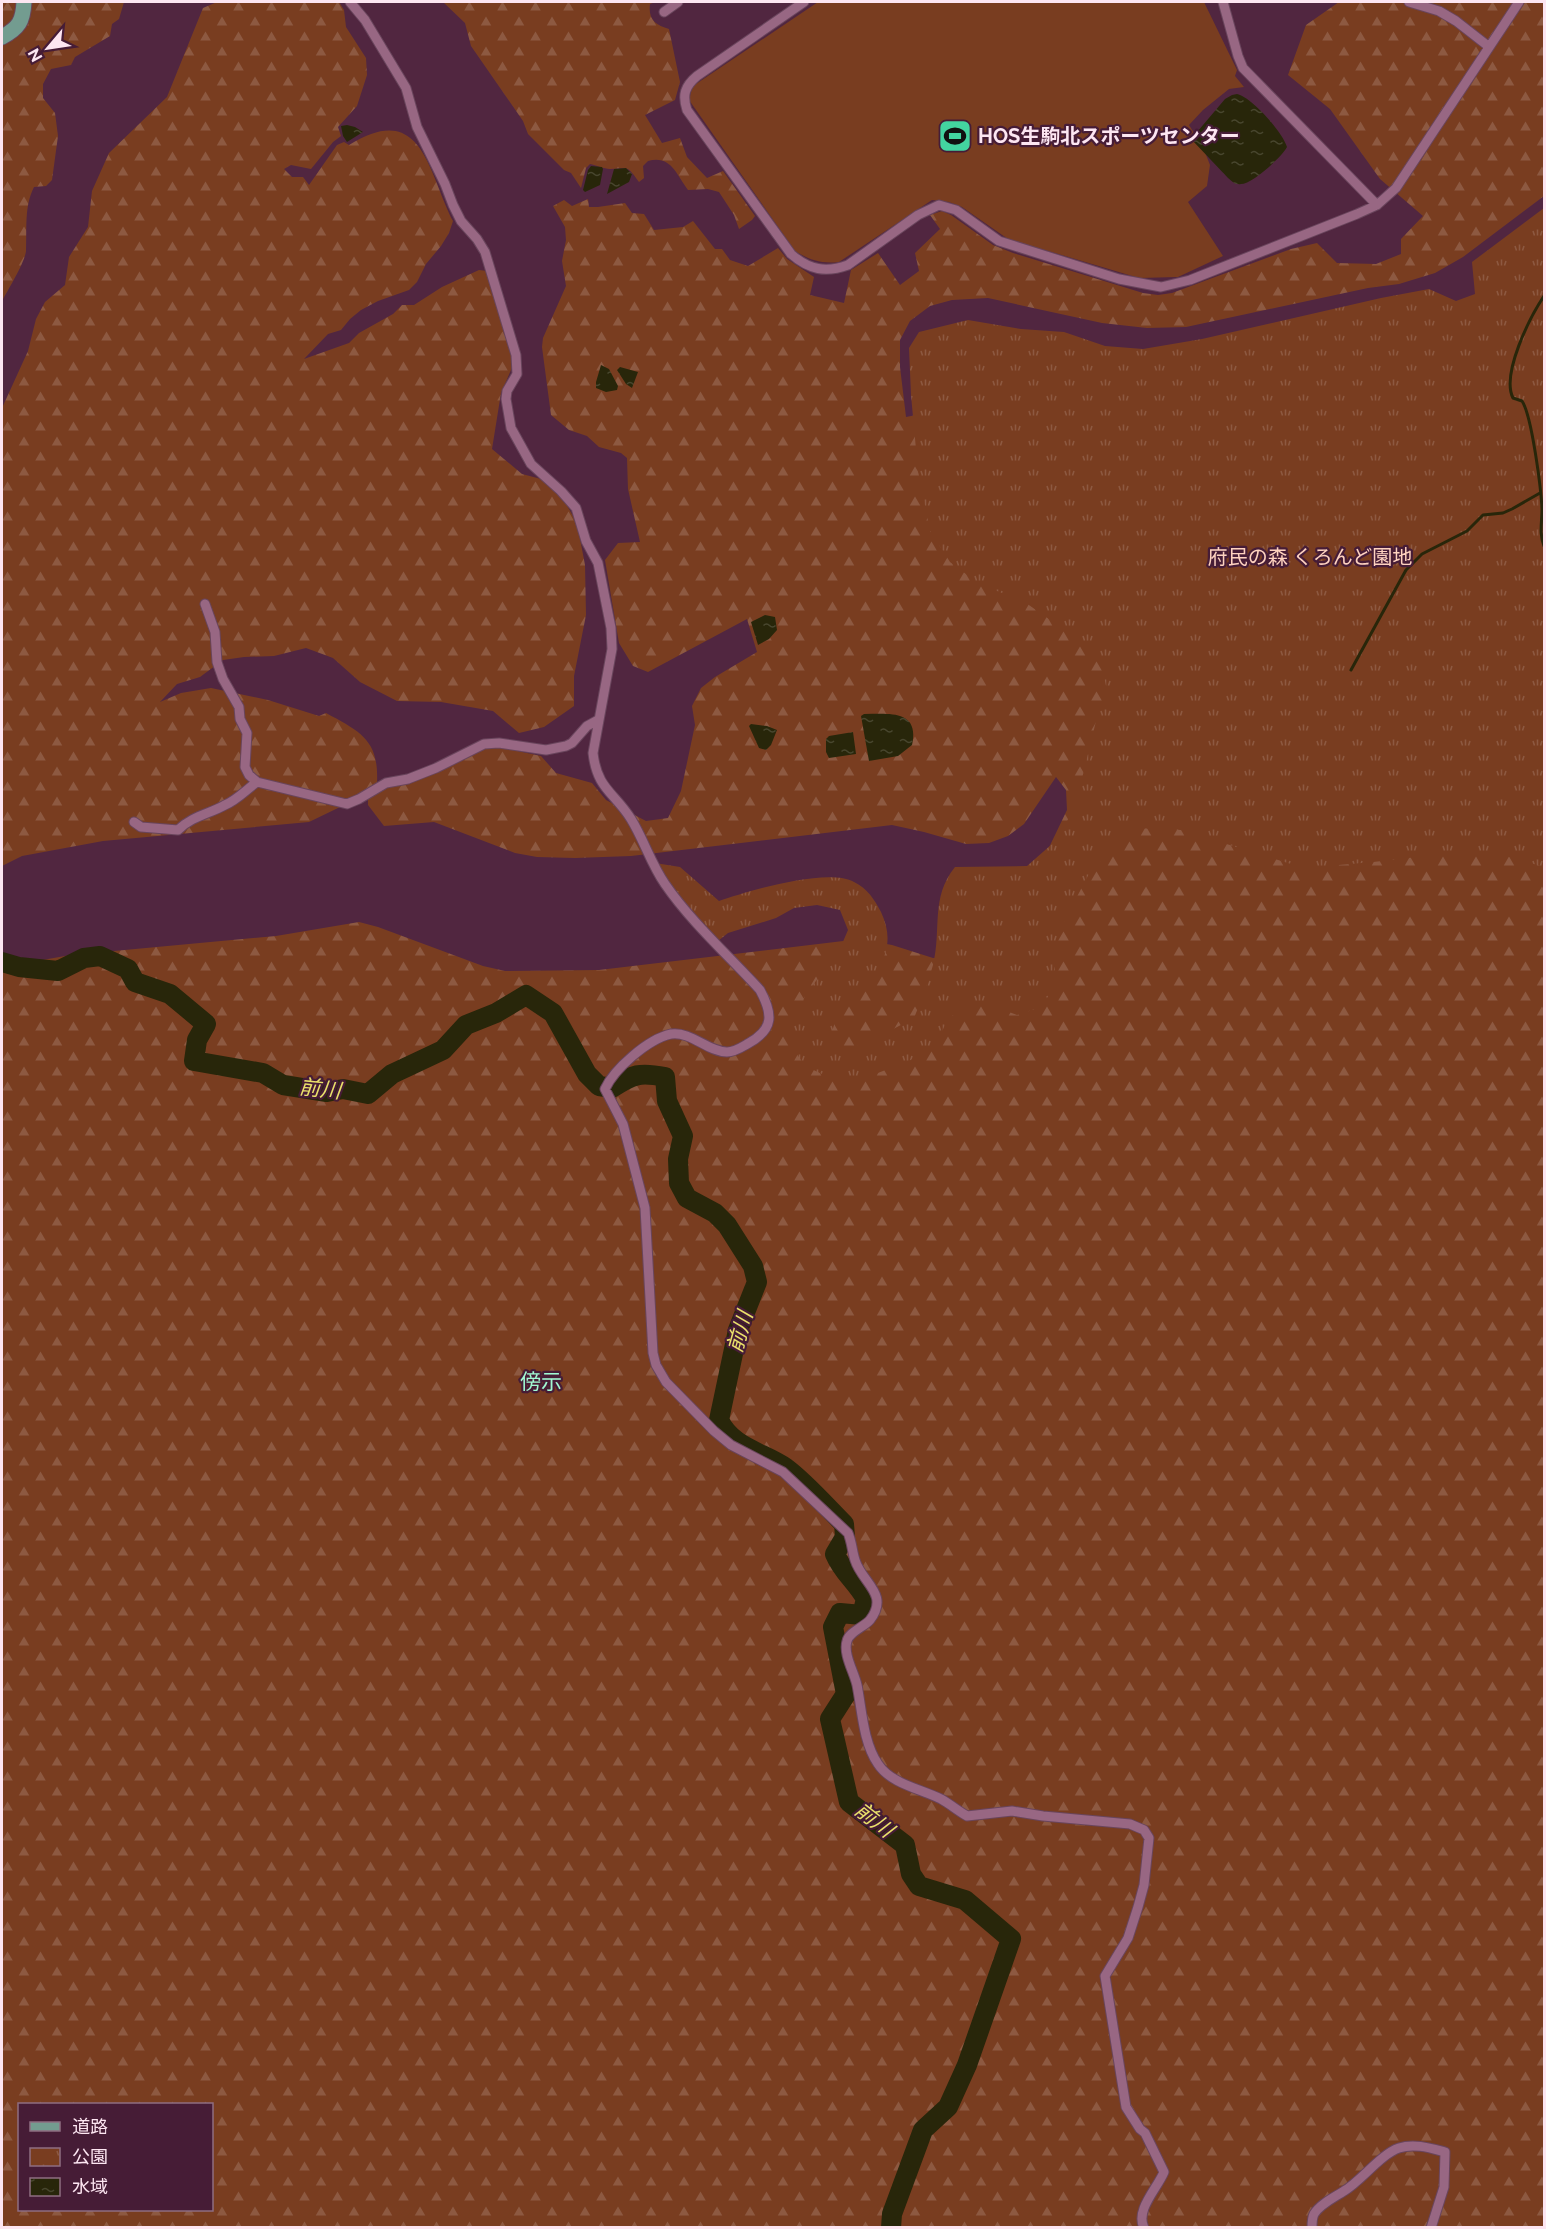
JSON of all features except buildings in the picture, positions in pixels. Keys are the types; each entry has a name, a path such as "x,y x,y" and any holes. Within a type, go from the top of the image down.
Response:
{"main road":[{"path":"2,37 13,30 23,17 24,2"}],"street":[{"path":"350,2 365,20 406,88 417,126 453,205 461,221 485,252 516,355 517,374 507,391 506,399 511,428 531,464 576,508 586,541 598,563 611,628 612,649 593,753 595,770 601,784 631,819 648,856 673,896 760,990 768,1004 769,1019 766,1029 758,1038 735,1050 726,1052 677,1034 662,1037 630,1058 606,1086 623,1124 645,1208 653,1353 656,1365 666,1382 714,1431 731,1444 783,1472 845,1529 855,1561 877,1596 875,1612 867,1623 849,1636 846,1647 870,1747 878,1765 884,1772 943,1800 967,1816 1012,1810 1043,1816 1130,1824 1144,1830 1149,1838 1144,1885 1138,1907 1128,1938 1105,1976 1126,2107 1145,2133 1164,2172 1141,2214 1144,2228"},
{"path":"664,12 678,2"},
{"path":"804,2 697,76 686,87 684,102 693,119 791,254 800,262 819,270 837,269 848,265 918,215 939,205 956,210 999,241 1119,279 1161,287 1190,280 1377,205 1396,188 1519,2"},
{"path":"1223,2 1243,68 1377,205"},
{"path":"1409,2 1439,11 1488,46"},
{"path":"205,604 215,632 217,662 223,679 239,707 240,719 247,733 246,767 249,775 257,782 347,804 386,783 408,779 436,768 484,744 499,743 546,750 566,746 576,739 587,726 598,720"},
{"path":"134,822 141,827 178,830 185,823 202,814 226,805 257,782"},
{"path":"1312,2228 1315,2213 1321,2207 1392,2152 1399,2148 1424,2146 1444,2152 1444,2187 1431,2228"}],"green space":[{"path":"2,2 124,2 119,19 112,24 110,36 75,57 71,65 51,69 43,84 43,98 55,113 58,136 52,180 46,186 34,187 27,210 25,256 2,301"},
{"path":"217,2 339,2 344,10 346,27 366,58 367,75 357,106 338,127 341,136 333,142 311,169 291,165 284,169 292,177 303,177 309,185 337,145 344,142 349,145 374,133 393,131 408,136 419,148 429,164 453,221 441,246 409,290 361,310 341,330 328,334 304,359 349,343 359,333 393,314 402,305 414,305 442,287 479,270 487,271 514,363 501,393 492,449 522,474 541,479 561,495 577,523 585,565 586,615 574,676 574,706 544,727 519,733 493,711 441,702 397,701 360,682 333,658 306,648 274,656 223,660 200,677 177,684 160,702 181,693 211,688 268,700 319,716 326,713 358,732 371,747 377,768 377,783 338,808 309,822 103,841 22,856 2,866 2,408 28,351 36,319 45,302 65,285 69,257 88,227 92,191 109,153 167,97 203,8"},
{"path":"443,2 655,2 650,4 650,14 656,23 669,29 680,82 675,100 645,115 662,143 680,138 687,157 707,178 723,171 755,216 739,229 734,215 719,192 708,189 688,190 668,163 656,160 648,161 643,166 644,178 639,182 627,169 608,169 590,164 586,168 581,188 571,173 564,170 528,134 523,121 471,46 465,23"},
{"name":"HOS生駒北スポーツセンター","path":"818,2 1204,2 1237,70 1235,76 1244,87 1229,89 1189,125 1203,147 1210,165 1207,186 1188,202 1223,256 1178,277 1139,278 1008,239 962,207 949,202 932,200 839,262 816,261 795,251 689,100 692,88 696,84"},
{"path":"1339,2 1544,2 1544,196 1463,257 1435,273 1399,284 1368,288 1186,327 1147,328 1102,323 988,298 952,300 930,306 910,321 900,340 900,367 906,417 1544,296 1544,2227 2,2228 2,967 71,955 276,936 359,922 483,966 505,971 599,970 860,939 892,945 933,958 957,957 1043,860 1067,810 1066,790 1056,777 1024,824 1008,836 989,843 966,844 892,825 631,856 537,857 515,853 434,822 384,826 368,805 368,794 429,775 459,762 480,748 498,747 541,756 556,773 592,783 606,800 646,821 668,818 681,791 695,725 692,706 701,688 757,652 747,619 648,672 633,666 619,643 605,560 618,543 640,542 628,489 627,458 621,453 599,447 587,436 569,430 551,415 542,347 543,338 566,286 562,261 566,240 565,227 553,206 564,200 572,206 588,199 589,207 625,203 632,213 644,214 654,230 683,227 693,221 715,249 722,249 730,260 748,266 778,248 787,259 814,277 810,295 844,303 851,270 878,253 900,285 919,271 915,253 940,229 930,215 942,211 993,245 1013,253 1143,293 1158,295 1172,293 1291,249 1317,243 1337,263 1376,264 1401,254 1401,239 1423,216 1380,179 1330,109 1288,75 1306,25"},
{"name":"府民の森 くろんど園地","path":"1544,208 1544,867 1493,852 1443,854 1304,868 1181,830 1135,828 1091,870 1058,933 1053,989 1041,1007 1017,1015 980,1001 962,1003 944,1027 936,1045 909,1061 870,1076 839,1082 805,1066 794,1050 789,1031 794,1012 842,944 848,930 840,910 817,905 794,908 776,918 728,933 718,941 689,910 655,863 680,867 719,901 788,882 826,877 842,878 854,882 867,891 881,912 887,929 886,951 874,974 839,1015 832,1032 835,1042 845,1049 865,1044 914,1018 936,952 939,902 942,890 955,867 1027,866 1060,837 1077,799 1096,721 1107,691 1102,666 1056,624 1026,603 978,583 950,562 930,531 918,471 911,395 909,348 919,332 968,320 1021,329 1064,332 1105,346 1143,349 1202,339 1429,289 1456,301 1475,294 1472,262"}],"water":[{"path":"1237,94 1251,102 1266,116 1280,133 1287,147 1259,175 1246,183 1239,184 1228,178 1192,140 1225,99"},
{"path":"347,125 363,132 347,142 341,126"},
{"path":"591,166 603,169 600,185 585,192 583,190"},
{"path":"626,168 632,174 629,182 607,194 614,169"},
{"path":"601,365 609,369 618,386 617,390 606,392 596,388"},
{"path":"620,367 638,372 632,388 626,384 617,370"},
{"path":"765,615 775,617 777,630 769,639 758,645 751,622"},
{"path":"864,714 892,714 907,719 913,733 912,745 898,756 869,761 861,716"},
{"path":"751,724 777,730 771,745 766,750 759,748 749,726"},
{"path":"853,732 856,754 829,758 826,752 826,739 829,736"}],"waterway":[{"path":"1544,296 1519,346 1510,388 1513,398 1522,401 1529,421 1540,486 1541,532 1544,546"},
{"path":"1351,670 1406,570 1422,554 1467,531 1483,515 1503,513 1540,493"},
{"name":"前川","path":"2,962 19,967 58,971 84,958 100,956 128,969 135,982 170,994 206,1024 197,1040 194,1061 263,1073 283,1085 327,1092 343,1089 368,1094 392,1074 443,1050 466,1025 496,1013 526,995 553,1013 587,1074 599,1086 612,1088 637,1075 665,1077 667,1101 683,1136 678,1159 679,1183 687,1198 715,1213 727,1225 753,1266 757,1282 738,1330 719,1420 732,1437 740,1443 786,1468 844,1524 845,1537 835,1554 866,1599 862,1615 840,1613 833,1627 846,1694 830,1719 849,1802 905,1845 911,1874 919,1886 965,1900 1011,1939 967,2065 948,2107 923,2130 892,2214 891,2228"}],"place":[{"name":"HOS生駒北スポーツセンター","path":"955,136"}],"district":[{"name":"傍示","path":"541,1382"}]}
